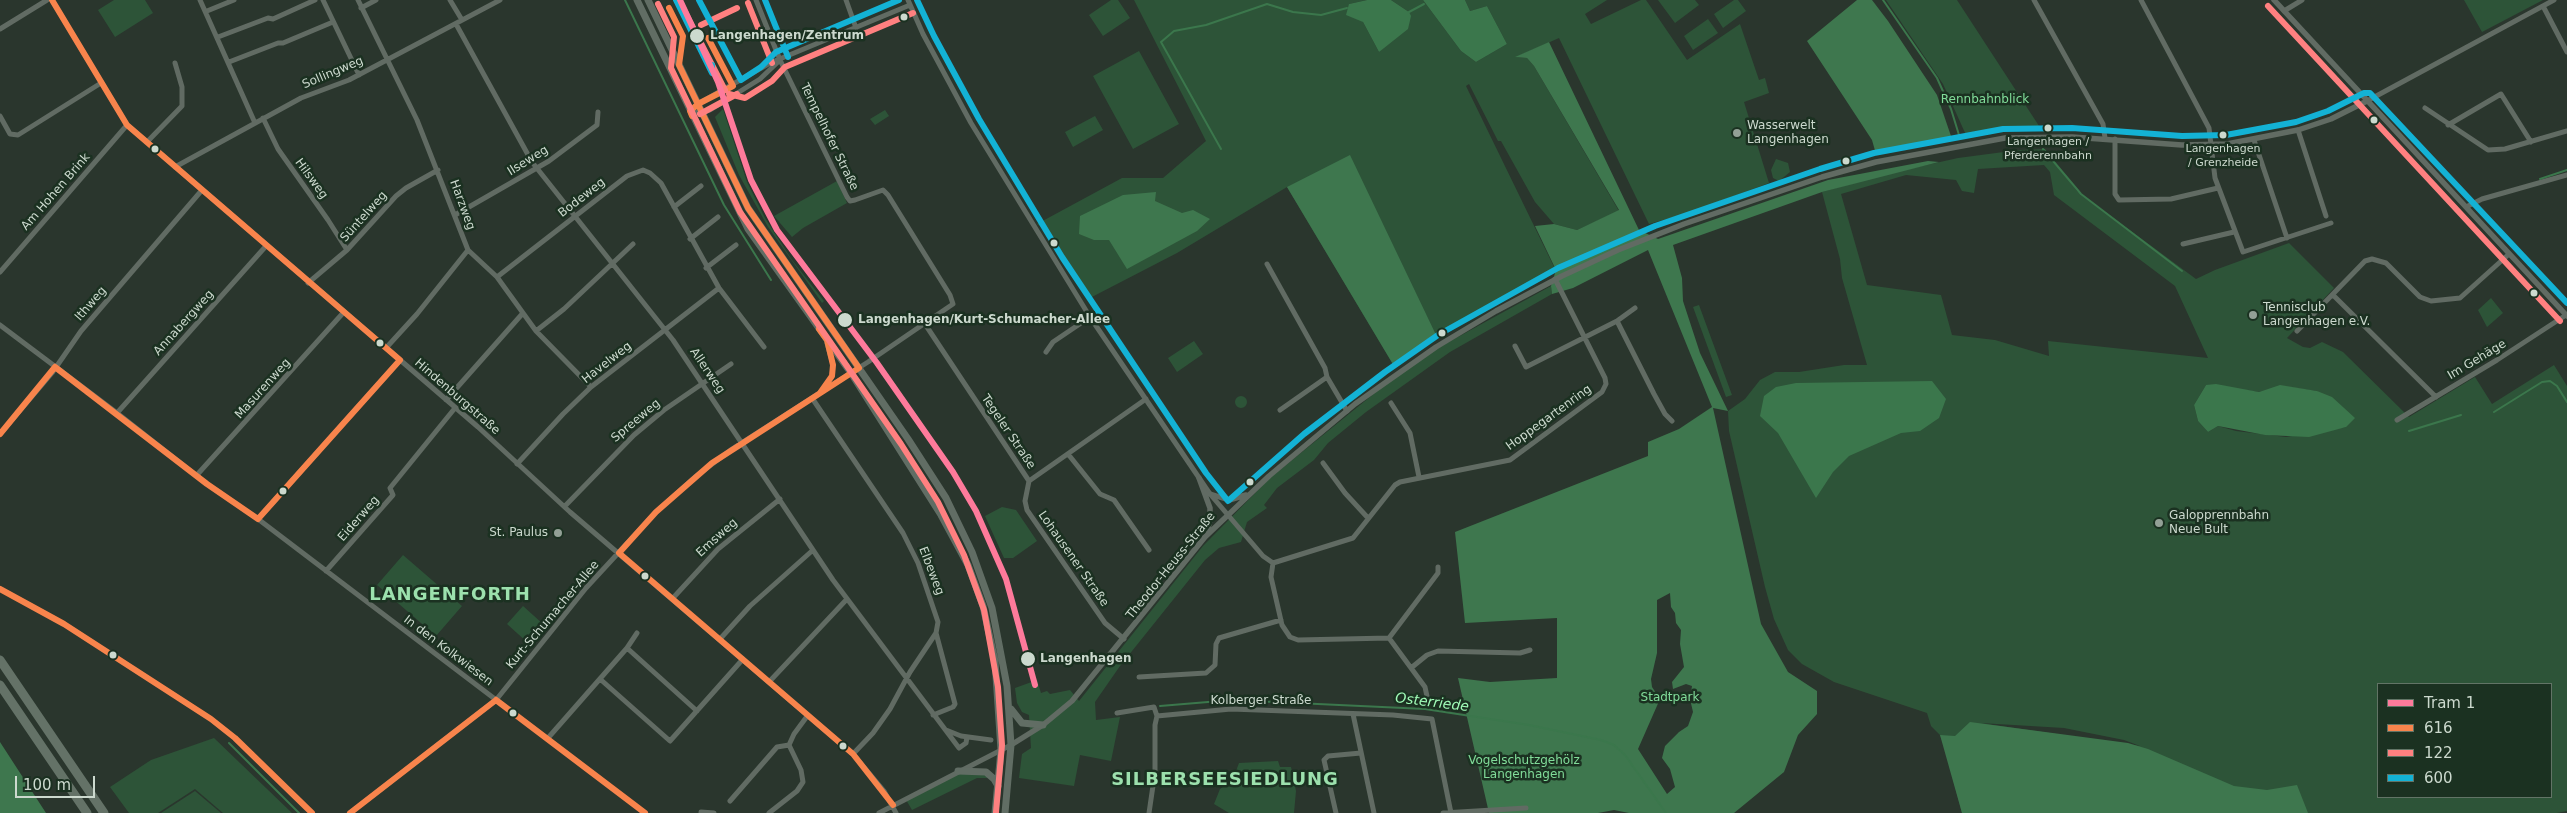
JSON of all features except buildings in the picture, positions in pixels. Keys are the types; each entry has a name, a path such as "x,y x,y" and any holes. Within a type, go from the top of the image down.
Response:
{"highway":[{"path":"0,660 104,813"},
{"path":"0,684 87,813"}],"main road":[{"path":"637,0 748,229 851,374 948,527 974,579 987,619 994,654 1001,750 999,789 995,813"},
{"path":"648,0 757,224 859,368 935,481 972,552 997,627 1009,706 1010,745 1005,813"},
{"path":"1009,706 1016,717 1022,722 1043,724"},
{"path":"958,771 986,772 994,779 999,789"}],"street":[{"path":"0,29 47,0"},
{"name":"Hindenburgstraße","path":"52,0 127,125 446,400 619,553"},
{"path":"200,0 207,11 254,123"},
{"path":"207,11 234,0"},
{"path":"218,38 268,18 273,19 316,0"},
{"path":"323,0 359,75"},
{"name":"Harzweg","path":"358,0 417,120 468,250 497,277 536,331 591,387"},
{"path":"361,8 376,0"},
{"path":"450,0 462,20"},
{"name":"Sollingweg","path":"175,166 301,98 359,75 500,0"},
{"path":"756,0 780,60"},
{"path":"846,0 856,28"},
{"path":"2034,0 2103,124 2105,138"},
{"path":"2149,0 2142,2 2209,128 2212,168 2234,232 2243,252 2330,223"},
{"path":"2274,0 2566,316"},
{"path":"2284,11 2302,0"},
{"path":"2367,101 2554,0"},
{"path":"690,111 698,104 733,86 770,63 856,28 909,3 926,40 971,123 1090,317 1210,494 1262,556 1272,563 1271,577 1281,620 1287,634 1298,640 1389,638"},
{"path":"2543,6 2567,52"},
{"path":"229,62 278,43 283,43 333,22"},
{"name":"Allerweg","path":"456,24 527,153 611,263 666,330 743,442 813,550 906,679 959,748 966,743 967,737"},
{"path":"690,111 702,112 742,90 767,74 780,60"},
{"name":"Tempelhofer Straße","path":"780,60 846,197 850,201 883,190 888,194 950,295 953,304 950,308 851,374"},
{"path":"147,142 182,106 182,87 174,63"},
{"path":"0,116 13,136 101,83"},
{"path":"733,86 742,90"},
{"path":"2448,125 2501,94 2531,142"},
{"name":"Theodor-Heuss-Straße","path":"1010,745 1043,724 1072,701 1205,537 1248,494 1346,411 1442,343 1555,279 1658,234 1846,170 2005,138 2105,138 2182,145 2211,145 2254,140 2298,130 2331,119 2367,101"},
{"path":"2425,108 2488,150 2496,151 2567,131"},
{"name":"Ilseweg","path":"455,215 538,168 597,125 598,112"},
{"name":"Hilsweg","path":"263,118 278,149 347,250"},
{"name":"Am Hohen Brink","path":"0,272 127,125"},
{"path":"2298,130 2326,216"},
{"path":"2115,139 2115,194 2119,200 2171,198 2218,188"},
{"path":"2254,140 2288,238"},
{"name":"Süntelweg","path":"308,283 347,250 396,196 406,188 438,170"},
{"name":"Bodeweg","path":"497,277 627,176 643,170 656,177 718,288 764,348"},
{"path":"2466,207 2482,199 2567,175"},
{"path":"674,207 701,186"},
{"name":"Ithweg","path":"0,434 55,367 81,331 202,190"},
{"path":"690,238 718,217"},
{"path":"2183,244 2234,232"},
{"path":"536,331 564,309 633,244"},
{"path":"706,268 736,245"},
{"name":"Annabergweg","path":"117,413 266,246"},
{"path":"386,348 417,314 468,250"},
{"path":"2297,331 2364,262 2372,259 2386,263 2426,300 2455,300 2509,254"},
{"path":"1266,264 1325,368 1327,377 1346,411"},
{"name":"Hoppegartenring","path":"1272,563 1349,540 1395,485 1406,480 1510,460 1602,392 1605,388 1605,378 1555,279"},
{"name":"Havelweg","path":"517,464 557,420 591,387 718,288"},
{"path":"2333,294 2436,397"},
{"path":"1515,346 1526,367 1617,321 1635,308"},
{"name":"Masurenweg","path":"196,476 343,313"},
{"path":"446,400 523,314"},
{"name":"Im Gehäge","path":"2397,420 2566,316"},
{"path":"1046,352 1053,342 1090,317"},
{"path":"1617,321 1664,414 1672,421"},
{"name":"Tegeler Straße","path":"925,324 1029,481 1146,399"},
{"name":"In den Kolkwiesen","path":"0,325 117,413 196,476 258,519 646,813"},
{"name":"Kurt-Schumacher-Allee","path":"819,394 832,376 833,365 827,340"},
{"path":"258,519 400,360"},
{"name":"Spreeweg","path":"565,506 634,435 731,364"},
{"name":"Kurt-Schumacher-Allee","path":"350,813 496,700 586,588 656,512 695,477 743,442 851,374"},
{"path":"1280,410 1327,377"},
{"name":"Elbeweg","path":"812,398 911,547 938,622 936,633 955,704 953,707 934,714"},
{"path":"1391,403 1410,433 1419,477"},
{"name":"Eiderweg","path":"326,571 393,495 390,488 455,408"},
{"path":"1068,454 1100,494 1114,500 1149,550"},
{"path":"1323,463 1348,497 1368,518"},
{"path":"1199,478 1208,500 1210,514 1205,537"},
{"name":"Lohausener Straße","path":"1029,481 1025,501 1027,510 1105,623 1124,639"},
{"path":"1210,494 1229,500 1248,494"},
{"name":"Emsweg","path":"673,598 718,549 780,499"},
{"path":"720,639 756,600 813,550"},
{"path":"619,553 853,754 884,791 896,813"},
{"path":"1389,638 1438,573 1438,567"},
{"path":"0,589 64,624 224,729 312,813"},
{"path":"769,682 847,599"},
{"path":"1138,677 1206,674 1215,665 1216,644 1219,638 1281,620"},
{"path":"853,754 881,722 936,633"},
{"path":"548,738 627,648 637,634"},
{"path":"1389,638 1425,687 1428,701"},
{"path":"627,648 697,711"},
{"path":"1411,668 1427,655 1438,651 1520,652 1530,650"},
{"path":"600,679 670,741 743,659"},
{"path":"1117,713 1154,707 1157,716 1155,726 1156,772 1149,813"},
{"name":"Kolberger Straße","path":"1157,716 1231,709 1432,719 1451,813"},
{"path":"1353,714 1374,813"},
{"path":"789,745 794,734 808,716"},
{"name":"Allerweg","path":"944,729 967,737 991,740"},
{"path":"730,801 777,747 789,745"},
{"path":"769,813 797,791 802,782 801,770 789,745"},
{"path":"879,813 1010,745"},
{"path":"1336,813 1324,760 1328,756 1361,754"},
{"path":"1443,813 1526,808"},
{"path":"701,812 714,813"}],"green space":[{"path":"114,0 145,0 153,13 115,37 98,10"},
{"path":"1111,0 1118,0 1130,18 1103,36 1089,15"},
{"path":"1134,0 1367,0 1349,4 1363,22 1379,52 1409,12 1391,0 1423,0 1461,51 1476,62 1507,44 1487,6 1470,11 1465,0 1607,0 1585,14 1591,24 1641,0 1646,0 1687,60 1740,24 1759,80 1765,78 1769,93 1744,102 1769,183 1688,213 1649,224 1559,38 1516,57 1527,58 1534,66 1619,211 1577,230 1554,224 1535,202 1501,141 1498,141 1469,84 1466,86 1556,271 1498,300 1394,366 1287,187 1177,253 1088,299 1046,230 1037,224 1122,178 1163,178 1206,141"},
{"path":"1658,0 1695,0 1699,5 1675,23"},
{"path":"1734,0 1738,0 1746,11 1723,28 1714,14"},
{"path":"1857,0 1872,0 1888,21 1937,95 1952,139 1876,154 1872,140 1807,41"},
{"name":"Rennbahnblick","path":"1886,0 1957,0 2041,129 2003,130 1966,135 1943,84"},
{"path":"2464,0 2543,0 2482,32"},
{"path":"1708,19 1718,33 1693,50 1684,36"},
{"name":"Stadtpark","path":"1549,42 1639,230 1658,239 1828,180 1928,161 1939,162 1822,192 1673,245 1682,278 1683,301 1700,353 1728,411 1713,408 1761,624 1788,672 1817,691 1817,714 1798,735 1784,772 1734,813 1629,813 1614,810 1598,813 1489,813 1458,678 1490,682 1557,678 1557,618 1465,623 1455,532 1648,456 1648,442 1679,429 1712,407 1648,250 1573,288 1552,294 1551,286 1556,270 1535,226 1554,224 1577,230 1619,210 1534,66 1527,58 1515,57","holes":["1670,593 1671,607 1675,613 1676,623 1681,630 1680,644 1684,667 1672,682 1673,689 1686,684 1692,686 1690,699 1693,712 1688,726 1665,746 1662,758 1670,769 1675,787 1667,794 1638,749 1660,699 1652,687 1651,679 1657,653 1657,600"]},
{"path":"1139,51 1179,124 1133,149 1093,76"},
{"path":"723,109 747,182 765,218 792,260 824,301 822,303 768,227 739,175 715,117"},
{"path":"885,110 889,116 875,125 870,119"},
{"path":"1095,116 1103,130 1073,147 1065,132"},
{"name":"Galopprennbahn Neue Bult","path":"2045,149 2077,191 2196,279 2215,270 2289,243 2334,288 2287,338 2303,347 2310,348 2322,342 2343,352 2409,417 2475,377 2492,404 2554,365 2567,386 2567,811 2557,813 1962,813 1944,746 1940,735 1931,726 1927,713 1834,682 1802,664 1788,650 1774,619 1765,587 1729,431 1728,411 1745,399 1760,380 1775,372 1799,372 1844,365 1867,365 1842,278 1840,259 1822,192 1882,175 1958,158 2019,150","holes":["2044,165 2050,172 2054,195 2175,286 2208,358 2048,341 2049,356 1995,340 1952,335 1941,295 1867,285 1841,194 1906,175 1956,180 1962,191 1974,193 1978,169","2206,385 2259,392 2280,386 2317,391 2346,427 2286,437 2236,431 2218,426 2208,432 2198,421 2194,405","1980,723 2064,728 2124,740 2140,746"]},
{"path":"1350,155 1437,337 1394,366 1287,187"},
{"path":"1776,159 1788,163 1790,172 1779,181 1773,178 1771,170"},
{"path":"837,181 847,203 803,228 792,237 774,216"},
{"path":"1156,192 1155,201 1182,213 1193,210 1210,219 1197,231 1127,269 1109,240 1094,240 1079,234 1080,216 1123,195"},
{"path":"1551,286 1552,294 1450,352 1366,412 1328,443 1314,460 1277,488 1264,505 1267,508 1247,522 1241,542 1219,548 1205,560 1120,666 1095,702 1096,720 1120,717 1111,761 1080,755 1074,786 1019,778 1022,754 1031,748 1029,715 1022,712 1017,703 1015,688 1037,680 1041,693 1047,691 1050,694 1070,690 1079,701 1203,546 1270,478 1381,388 1436,349"},
{"path":"2491,298 2503,313 2487,327 2478,310"},
{"path":"1699,305 1732,395 1726,397 1693,307"},
{"path":"1194,341 1203,354 1177,372 1168,358"},
{"path":"1239,396 1243,396 1247,402 1243,408 1239,408 1235,404 1235,400"},
{"path":"1002,507 1016,510 1037,541 1013,558 1004,558 985,516"},
{"path":"403,555 462,606 436,636 377,585"},
{"path":"523,606 543,624 528,643 507,624"},
{"path":"1970,722 2128,743 2148,749 2234,786 2267,790 2297,785 2308,813 1962,813 1940,735 1955,736"},
{"path":"214,738 292,813 223,813 195,789 158,813 129,813 110,787 151,760"},
{"path":"0,742 46,813 0,813"},
{"path":"1278,761 1280,767 1291,767 1296,791 1294,813 1229,813 1214,804 1220,789 1233,779 1239,763"},
{"path":"954,773 990,774 987,778 977,778 912,810 905,798"},
{"path":"195,791 221,813 161,813"}],"shaded area":[{"path":"1367,0 1391,0 1409,12 1411,16 1408,29 1379,52 1363,22 1346,15 1349,4"},
{"path":"1423,0 1465,0 1470,11 1487,6 1507,44 1476,62 1461,51"},
{"path":"1932,381 1946,399 1939,418 1920,431 1901,433 1849,456 1833,472 1816,498 1778,433 1760,416 1764,396 1776,387 1796,383"},
{"path":"2216,384 2259,392 2280,385 2317,391 2332,397 2355,418 2346,427 2309,437 2265,435 2218,426 2208,432 2198,421 2194,405 2206,385"}],"waterway":[{"path":"625,0 724,205 771,280"},
{"path":"1883,0 1937,78 1951,109 1959,135"},
{"path":"1221,149 1161,42 1174,31 1206,25 1267,4 1293,12 1321,15 1347,8"},
{"path":"1409,12 1424,4"},
{"path":"2043,149 2081,194 2182,271"},
{"path":"2540,179 2567,170"},
{"path":"2494,412 2542,382 2550,381 2557,386 2567,402"},
{"path":"2409,431 2461,415"},
{"name":"Osterriede","path":"1160,706 1232,700 1425,709 1529,725 1601,740 1614,745 1625,755 1666,813"},
{"path":"229,743 299,813"}],"tram line":[{"name":"1","path":"680,0 718,82 751,180 777,230 877,363 953,472 976,511 1006,579 1035,685"}],"transit line":[{"name":"616","path":"52,0 127,125 400,360"},
{"name":"600","path":"676,0 712,73 712,65"},
{"name":"600","path":"699,0 741,80 761,67 776,52 899,0"},
{"name":"600","path":"765,0 788,57"},
{"name":"600","path":"917,0 934,36 979,119 1062,257 1206,473 1228,501 1304,434 1385,372 1438,335 1558,268 1655,226 1820,169 1874,153 2003,129 2072,128 2182,136 2226,135 2296,122 2328,111 2364,93 2370,93 2567,303"},
{"name":"122","path":"748,3 772,63"},
{"name":"122","path":"658,4 674,37 671,68 740,212 901,444 938,502 964,555 984,610 998,687 1002,745 996,812"},
{"name":"122","path":"681,4 725,90"},
{"name":"122","path":"2268,6 2560,321"},
{"name":"616","path":"619,553 656,512 712,463 859,368 748,208 679,65 683,36 669,8"},
{"name":"122","path":"701,25 737,8"},
{"name":"122","path":"729,94 745,98 772,81 785,67 913,13"},
{"name":"616","path":"692,116 690,111 698,104 733,86 708,38"},
{"name":"122","path":"700,114 737,94"},
{"name":"616","path":"819,329 827,340 833,365 832,376 820,393"},
{"name":"616","path":"258,519 400,360"},
{"name":"616","path":"55,367 207,484 258,519"},
{"name":"616","path":"0,434 55,367"},
{"name":"616","path":"619,553 853,754 893,805"},
{"name":"616","path":"0,589 64,624 211,719 235,738 312,813"},
{"name":"616","path":"496,700 645,813"},
{"name":"616","path":"350,813 496,700"}],"place":[{"name":"Langenhagen/Zentrum","path":"697,36"},
{"name":"Langenhagen / Pferderennbahn","path":"2048,128"},
{"name":"Wasserwelt Langenhagen","path":"1737,133"},
{"name":"Langenhagen / Grenzheide","path":"2223,135"},
{"name":"Tennisclub Langenhagen e.V.","path":"2253,315"},
{"name":"Langenhagen/Kurt-Schumacher-Allee","path":"845,320"},
{"name":"Galopprennbahn Neue Bult","path":"2159,523"},
{"name":"St. Paulus","path":"558,533"},
{"name":"Langenhagen","path":"1028,659"}],"district":[{"name":"LANGENFORTH","path":"450,595"},
{"name":"SILBERSEESIEDLUNG","path":"1225,780"}],"park label":[{"name":"Vogelschutzgehölz Langenhagen","path":"1524,768"}]}
